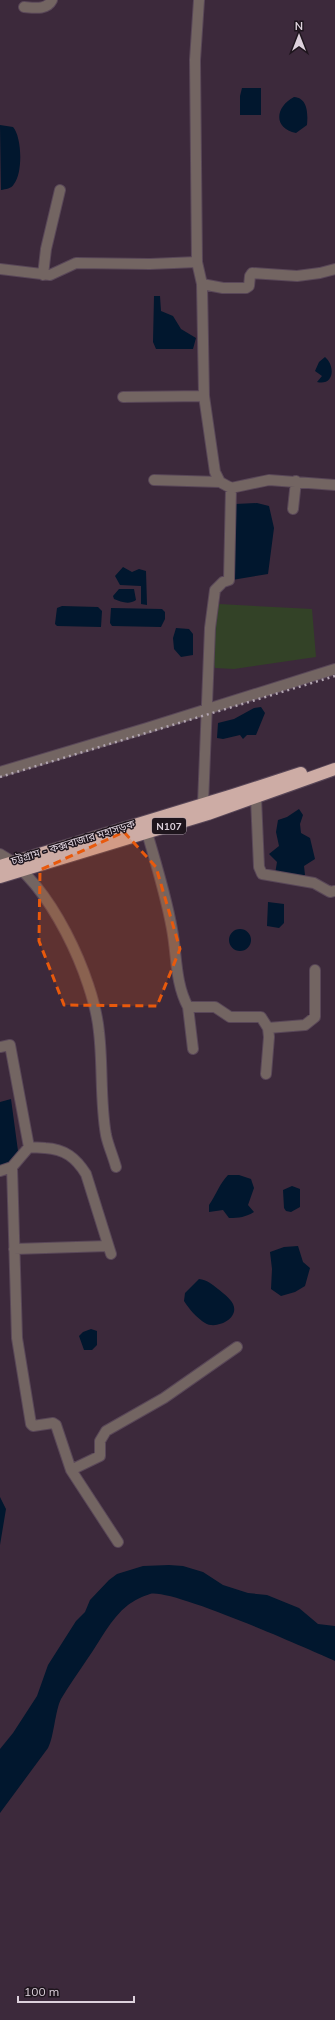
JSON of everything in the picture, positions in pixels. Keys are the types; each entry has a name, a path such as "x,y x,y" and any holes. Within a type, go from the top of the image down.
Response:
{"highway":[{"name":"চট্টগ্রাম - কক্সবাজার মহাসড়ক","path":"0,877 23,871 145,828 203,804 335,761"},
{"name":"চট্টগ্রাম - কক্সবাজার মহাসড়ক","path":"0,866 14,861 256,798 335,769"}],"street":[{"path":"24,7 42,8 50,4 52,0"},
{"path":"199,0 194,60 197,262 202,284 204,396 215,472 220,482"},
{"path":"43,274 46,249 60,190"},
{"path":"0,269 43,274 55,273 76,263 150,264 197,262"},
{"path":"202,284 223,288 246,288 249,286 250,276 252,273 297,276 320,273 335,269"},
{"path":"122,398 204,396"},
{"path":"154,480 220,482 231,488 269,480 335,485"},
{"path":"292,509 296,482"},
{"path":"203,804 208,709 210,628 215,590 223,582 229,580 231,488"},
{"path":"0,772 335,669"},
{"path":"256,798 259,867 262,874 314,883 330,892 335,892"},
{"path":"145,828 172,930 179,982 188,1007 193,1049"},
{"path":"0,854 14,861 37,886 56,914 88,982 99,1030 102,1099 106,1136 116,1166"},
{"path":"268,1028 306,1025 315,1017 315,970"},
{"path":"188,1007 215,1006 230,1017 261,1017 268,1028 266,1074"},
{"path":"0,1047 10,1045 29,1147"},
{"path":"0,1171 12,1167 29,1147"},
{"path":"14,1248 110,1250 86,1174 77,1161 68,1152 29,1147"},
{"path":"12,1167 17,1338 31,1424 33,1426 56,1425 71,1470 118,1542"},
{"path":"71,1470 100,1456 100,1441 106,1431 164,1398 237,1347"}],"highlighted area":[{"path":"124,832 156,867 180,949 157,1006 64,1005 39,941 40,870"}],"green space":[{"path":"219,604 312,609 316,657 234,669 215,668 213,645"}],"water":[{"path":"242,88 261,88 261,115 240,115 240,96"},
{"path":"294,97 299,98 305,103 307,116 307,125 296,133 283,127 279,117 283,106"},
{"path":"0,125 13,127 20,147 20,164 17,179 11,187 1,190"},
{"path":"154,296 160,296 161,311 173,316 181,329 196,338 193,349 156,349 153,342"},
{"path":"325,357 332,369 332,374 327,381 317,382 322,376 315,371 319,362"},
{"path":"257,503 269,506 274,528 268,574 232,580 235,504"},
{"path":"123,567 132,572 139,569 146,571 147,605 141,604 141,586 120,585 115,576"},
{"path":"119,589 134,589 136,600 128,603 114,599 113,596"},
{"path":"62,606 98,607 102,611 101,627 57,626 55,624 57,608"},
{"path":"111,608 162,609 165,612 165,619 161,627 112,626 110,623"},
{"path":"176,628 189,629 193,634 193,655 181,657 174,649 173,638"},
{"path":"261,707 265,713 256,735 247,735 243,739 240,735 223,739 217,738 218,723 234,719 254,708"},
{"path":"299,809 303,815 300,824 301,833 310,838 315,859 304,866 305,875 296,878 275,874 277,862 269,854 279,846 276,832 278,820 287,817"},
{"path":"268,902 284,904 284,923 279,928 267,926"},
{"path":"240,929 248,932 251,940 248,948 240,951 232,948 229,940 232,932"},
{"path":"11,1099 18,1151 14,1162 0,1167 0,1102"},
{"path":"228,1175 239,1175 251,1179 254,1188 248,1205 254,1212 242,1217 229,1218 223,1210 209,1212 209,1205"},
{"path":"292,1186 300,1189 300,1207 291,1212 286,1211 284,1208 283,1190"},
{"path":"298,1246 303,1262 310,1268 305,1286 295,1292 281,1296 271,1289 272,1269 270,1252 284,1247"},
{"path":"199,1279 211,1284 232,1302 234,1309 233,1314 226,1322 215,1325 205,1323 193,1313 184,1301 185,1293"},
{"path":"91,1329 97,1331 97,1345 92,1350 84,1350 79,1336 83,1332"},
{"path":"0,1497 6,1509 0,1545"},
{"path":"143,1566 183,1566 203,1572 223,1585 248,1593 267,1595 299,1608 318,1624 335,1626 335,1661 211,1609 184,1600 163,1595 150,1594 141,1597 128,1605 116,1616 67,1689 57,1710 52,1737 48,1748 0,1813 0,1749 13,1733 37,1696 48,1665 76,1621 85,1612 90,1600 109,1580 117,1574"}],"railway":[{"path":"0,777 335,676"}]}
